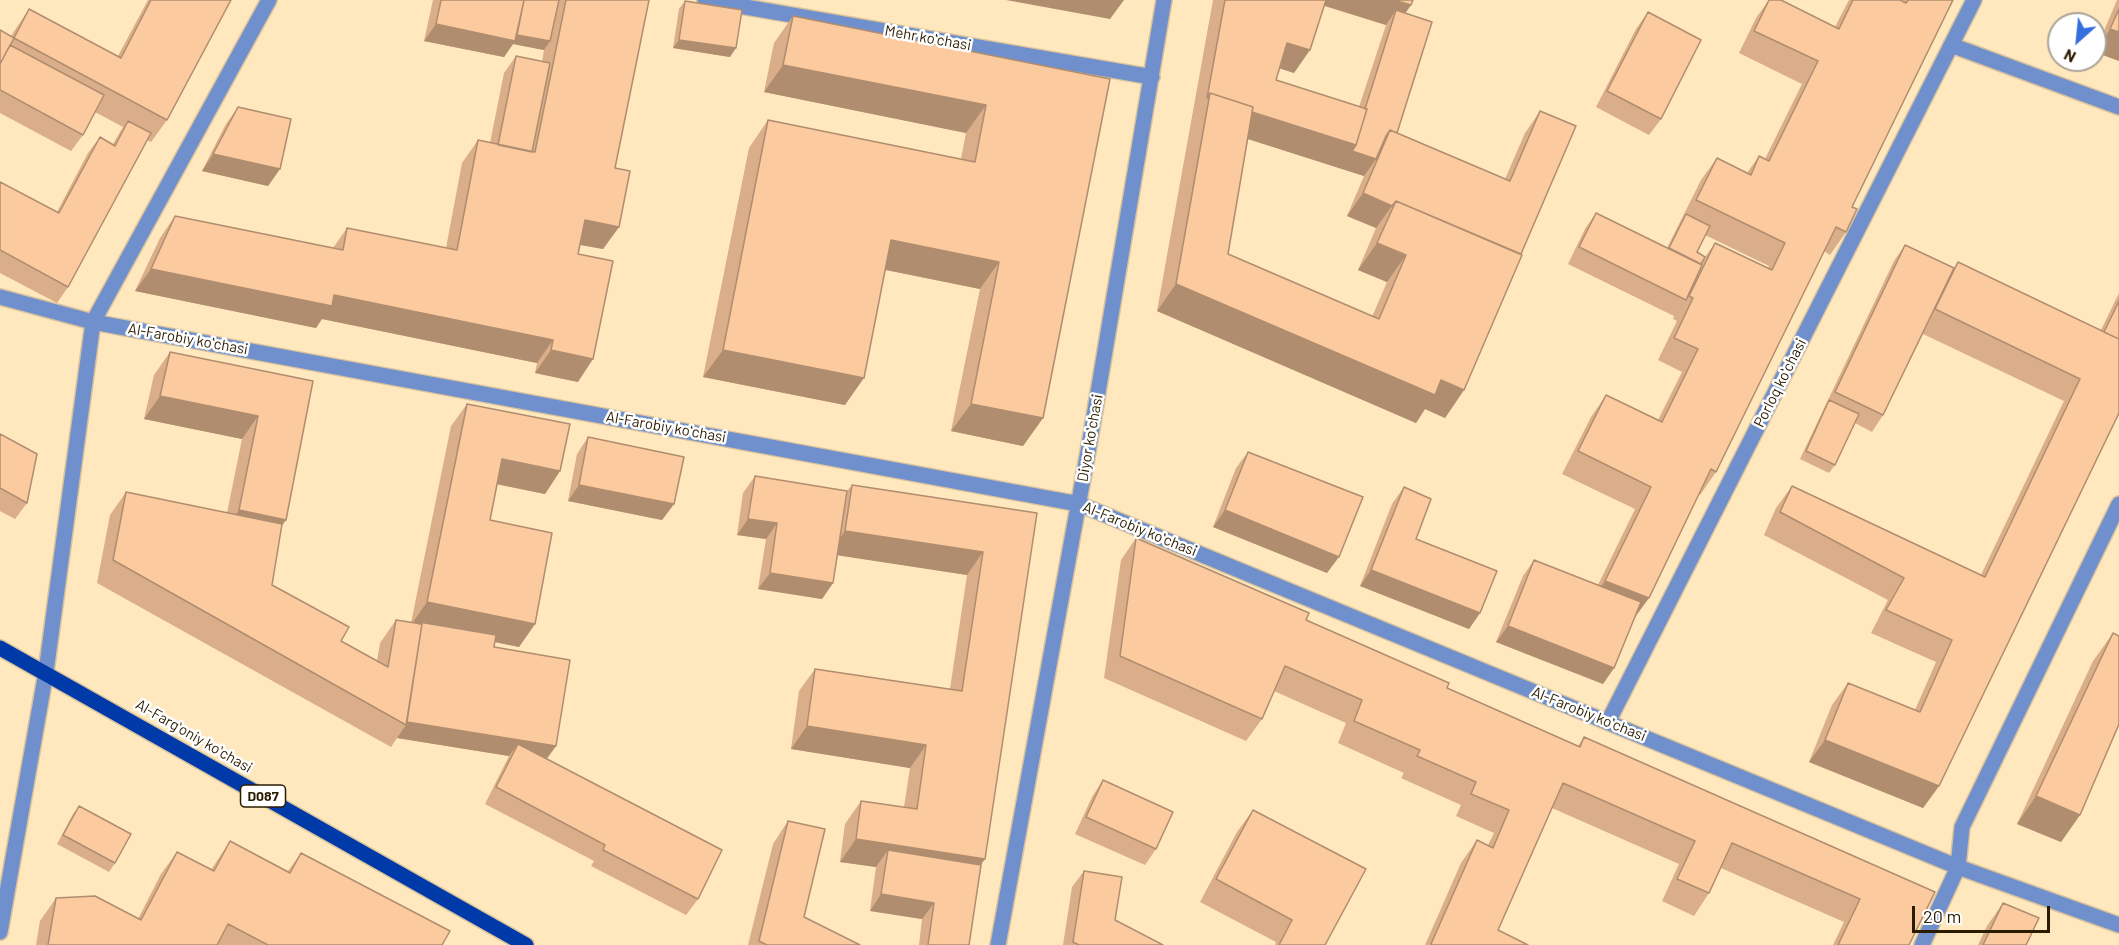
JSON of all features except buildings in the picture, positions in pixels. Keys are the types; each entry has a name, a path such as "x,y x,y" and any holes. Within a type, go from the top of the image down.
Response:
{"main road":[{"name":"Al-Fargʻoniy koʻchasi","path":"0,648 526,945"}],"street":[{"path":"0,932 46,672 93,322 269,0"},
{"name":"Mehr koʻchasi","path":"705,0 1152,77"},
{"name":"Diyor koʻchasi","path":"998,945 1078,504 1164,0"},
{"name":"Porloq koʻchasi","path":"1608,722 1974,0"},
{"path":"1951,45 2119,107"},
{"name":"Al-Farobiy koʻchasi","path":"0,297 93,322 1078,504 1958,867 2119,925"},
{"path":"1922,945 1958,867 1962,827 2119,504"}]}
